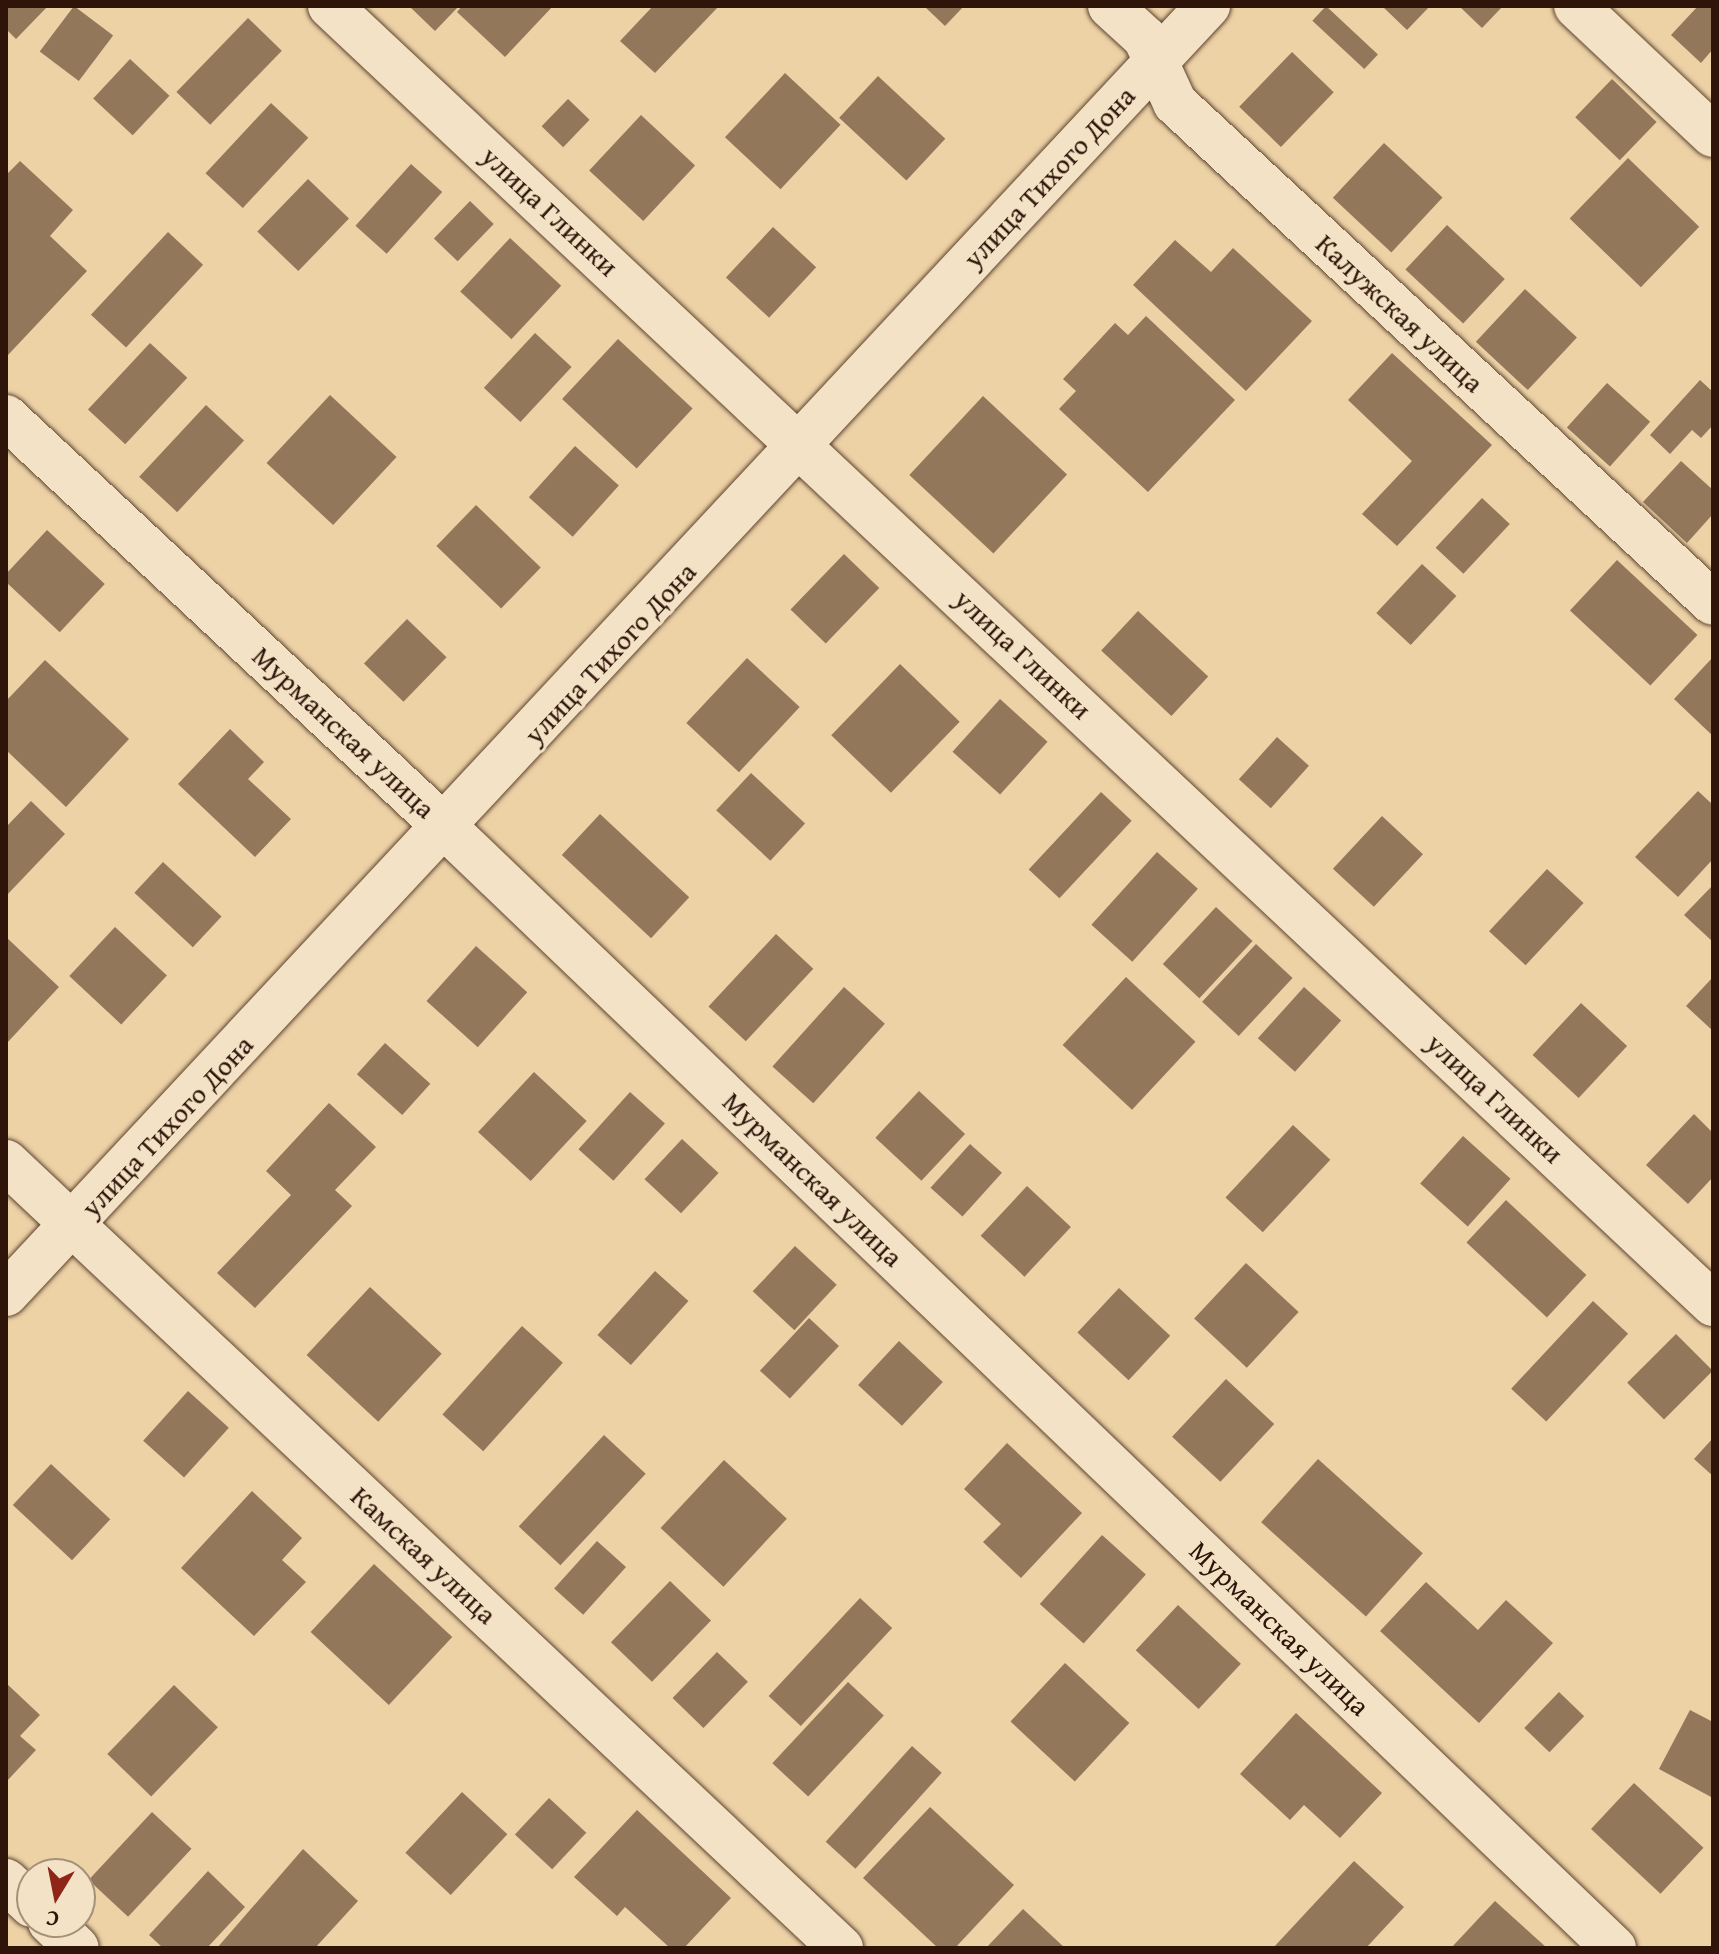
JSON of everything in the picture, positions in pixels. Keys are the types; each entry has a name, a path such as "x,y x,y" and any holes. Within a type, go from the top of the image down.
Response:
{"street":[{"name":"улица Глинки","path":"330,6 802,445 1713,1304"},
{"name":"Калужская улица","path":"1110,6 1145,38 1175,103 1713,603"},
{"name":"улица Тихого Дона","path":"6,1294 447,829 1208,6"},
{"path":"1576,6 1713,135"},
{"name":"Мурманская улица","path":"6,417 447,829 1614,1948"},
{"name":"Камская улица","path":"6,1162 841,1948"}],"building":[{"path":"6,6 48,6 16,39 6,29"},
{"path":"74,6 113,35 79,81 40,52"},
{"path":"409,6 459,6 435,31"},
{"path":"462,6 553,6 505,57 457,12"},
{"path":"653,6 719,6 655,73 620,41"},
{"path":"924,6 964,6 945,26"},
{"path":"1326,6 1378,54 1364,69 1312,21"},
{"path":"1382,6 1430,6 1407,30"},
{"path":"1459,6 1503,6 1482,28"},
{"path":"1698,6 1713,6 1713,49 1701,63 1671,35"},
{"path":"248,18 282,51 210,125 176,92"},
{"path":"1292,52 1334,92 1281,147 1239,107"},
{"path":"130,59 169,96 133,135 93,98"},
{"path":"785,73 841,125 781,189 725,137"},
{"path":"878,76 945,139 906,180 839,118"},
{"path":"1612,79 1657,122 1620,160 1575,117"},
{"path":"568,99 590,120 563,147 542,126"},
{"path":"271,103 308,138 243,208 206,173"},
{"path":"641,115 695,165 643,221 589,171"},
{"path":"1384,143 1443,198 1391,252 1333,198"},
{"path":"1628,158 1699,227 1641,287 1570,218"},
{"path":"20,161 73,210 50,236 87,271 8,355 6,175"},
{"path":"411,164 442,192 387,254 355,226"},
{"path":"308,179 349,219 298,271 257,232"},
{"path":"470,201 494,224 458,261 434,238"},
{"path":"1447,225 1505,279 1463,323 1405,270"},
{"path":"773,227 816,267 769,318 726,277"},
{"path":"168,232 203,265 126,347 91,315"},
{"path":"510,238 561,286 511,339 460,291"},
{"path":"1175,240 1211,272 1233,248 1312,321 1246,391 1133,285"},
{"path":"1525,289 1577,337 1528,390 1476,342"},
{"path":"1146,316 1235,400 1148,492 1059,409 1076,391 1063,379 1115,323 1128,335"},
{"path":"535,333 572,367 520,422 484,388"},
{"path":"618,339 693,409 637,469 562,399"},
{"path":"150,343 187,378 125,444 88,410"},
{"path":"1392,353 1492,445 1397,546 1362,514 1412,461 1348,400"},
{"path":"1700,380 1713,392 1713,425 1701,438 1692,430 1670,454 1650,435"},
{"path":"1607,383 1650,422 1610,466 1567,428"},
{"path":"330,395 397,457 333,525 267,463"},
{"path":"983,396 1067,474 993,553 909,475"},
{"path":"206,405 244,440 177,512 139,477"},
{"path":"575,446 619,485 573,537 529,497"},
{"path":"1681,461 1713,490 1713,514 1687,543 1643,502"},
{"path":"1482,498 1510,524 1463,574 1436,548"},
{"path":"476,505 541,568 501,609 436,546"},
{"path":"47,530 105,584 60,632 6,582 6,574"},
{"path":"844,554 879,588 826,643 791,609"},
{"path":"1617,560 1697,635 1650,685 1570,610"},
{"path":"1422,564 1456,596 1411,645 1376,613"},
{"path":"1138,611 1208,676 1171,716 1101,650"},
{"path":"407,619 447,657 403,702 364,664"},
{"path":"1713,657 1713,736 1674,699"},
{"path":"747,658 800,707 739,772 686,723"},
{"path":"45,660 129,739 66,807 6,750 6,701"},
{"path":"900,664 960,722 891,793 831,735"},
{"path":"1000,699 1048,742 1000,795 952,752"},
{"path":"230,729 264,762 248,779 291,819 255,857 178,784"},
{"path":"1277,737 1309,766 1271,808 1239,779"},
{"path":"751,773 805,823 770,861 716,810"},
{"path":"1698,791 1713,805 1713,859 1678,897 1635,857"},
{"path":"1101,792 1132,821 1059,898 1029,870"},
{"path":"31,801 65,834 6,896 6,827"},
{"path":"600,814 689,897 651,938 562,855"},
{"path":"1382,816 1423,854 1374,907 1333,869"},
{"path":"1157,852 1198,889 1132,962 1091,925"},
{"path":"163,862 222,917 193,947 134,893"},
{"path":"1547,869 1584,903 1526,965 1489,931"},
{"path":"1713,885 1713,942 1684,915"},
{"path":"1216,907 1253,941 1199,998 1163,964"},
{"path":"115,927 167,975 121,1024 69,976"},
{"path":"776,934 813,969 746,1041 708,1006"},
{"path":"6,937 59,987 6,1044"},
{"path":"1256,944 1293,978 1239,1036 1202,1002"},
{"path":"476,946 527,992 478,1047 426,1001"},
{"path":"1126,977 1195,1042 1132,1110 1063,1045"},
{"path":"1713,977 1713,1031 1686,1006"},
{"path":"844,987 885,1024 813,1103 772,1067"},
{"path":"1304,987 1341,1020 1295,1072 1258,1038"},
{"path":"1581,1003 1627,1046 1579,1098 1533,1055"},
{"path":"385,1043 430,1084 402,1115 357,1074"},
{"path":"534,1072 587,1121 531,1181 478,1132"},
{"path":"919,1091 965,1134 921,1181 875,1138"},
{"path":"630,1092 665,1123 613,1181 578,1149"},
{"path":"329,1103 376,1147 335,1190 352,1206 255,1308 217,1273 291,1195 266,1171"},
{"path":"1694,1114 1713,1133 1713,1177 1688,1204 1646,1165"},
{"path":"1293,1125 1330,1160 1263,1232 1225,1197"},
{"path":"1463,1136 1511,1179 1468,1226 1420,1184"},
{"path":"682,1139 719,1173 681,1213 644,1179"},
{"path":"970,1144 1002,1173 962,1217 931,1188"},
{"path":"1027,1186 1071,1227 1025,1277 981,1236"},
{"path":"1506,1200 1586,1275 1547,1317 1466,1242"},
{"path":"795,1246 837,1285 794,1330 753,1291"},
{"path":"1246,1263 1299,1312 1247,1368 1194,1319"},
{"path":"655,1271 688,1301 631,1365 597,1335"},
{"path":"370,1287 442,1354 378,1422 307,1355"},
{"path":"1119,1288 1170,1336 1129,1380 1077,1333"},
{"path":"1593,1301 1628,1334 1546,1421 1511,1389"},
{"path":"809,1318 839,1346 790,1399 760,1371"},
{"path":"522,1326 563,1363 483,1451 442,1414"},
{"path":"1676,1334 1713,1371 1664,1420 1627,1383"},
{"path":"899,1341 943,1382 902,1426 858,1385"},
{"path":"1226,1379 1274,1424 1220,1482 1172,1437"},
{"path":"188,1391 229,1428 184,1478 143,1441"},
{"path":"604,1435 646,1474 560,1565 519,1526"},
{"path":"1713,1438 1713,1476 1694,1459"},
{"path":"1007,1443 1082,1513 1021,1578 983,1542 1001,1524 964,1489"},
{"path":"1318,1459 1423,1553 1366,1617 1261,1522"},
{"path":"724,1460 787,1519 723,1587 661,1528"},
{"path":"51,1464 110,1519 72,1560 13,1505"},
{"path":"252,1491 302,1538 282,1560 306,1582 254,1636 181,1568"},
{"path":"1102,1535 1146,1574 1084,1644 1040,1604"},
{"path":"597,1541 626,1567 583,1615 554,1589"},
{"path":"374,1564 452,1637 389,1705 311,1632"},
{"path":"670,1581 711,1621 652,1682 611,1642"},
{"path":"1426,1582 1478,1630 1506,1600 1553,1643 1479,1723 1380,1631"},
{"path":"860,1598 892,1628 801,1726 769,1696"},
{"path":"1178,1605 1241,1664 1199,1709 1136,1650"},
{"path":"717,1652 748,1682 703,1728 673,1698"},
{"path":"1065,1663 1129,1723 1075,1782 1010,1722"},
{"path":"848,1682 884,1715 808,1797 772,1763"},
{"path":"6,1683 40,1715 20,1736 36,1750 6,1782"},
{"path":"174,1685 218,1727 151,1796 107,1754"},
{"path":"1559,1692 1584,1716 1549,1752 1524,1728"},
{"path":"1690,1710 1713,1722 1713,1798 1659,1769"},
{"path":"1296,1713 1382,1793 1340,1838 1304,1805 1290,1820 1240,1774"},
{"path":"912,1746 942,1773 855,1869 826,1842"},
{"path":"1634,1783 1703,1848 1661,1894 1591,1829"},
{"path":"462,1792 507,1834 451,1895 405,1853"},
{"path":"549,1798 586,1833 552,1869 515,1835"},
{"path":"930,1807 1014,1885 955,1948 938,1948 863,1878"},
{"path":"637,1810 731,1898 684,1948 670,1948 625,1907 617,1916 574,1877"},
{"path":"152,1812 191,1849 128,1917 96,1887 96,1872"},
{"path":"303,1849 358,1901 315,1948 217,1948"},
{"path":"1354,1861 1404,1907 1366,1948 1273,1948"},
{"path":"208,1871 245,1907 207,1948 163,1948 149,1935"},
{"path":"1495,1901 1547,1948 1451,1948"},
{"path":"1023,1909 1065,1948 986,1948"}]}
